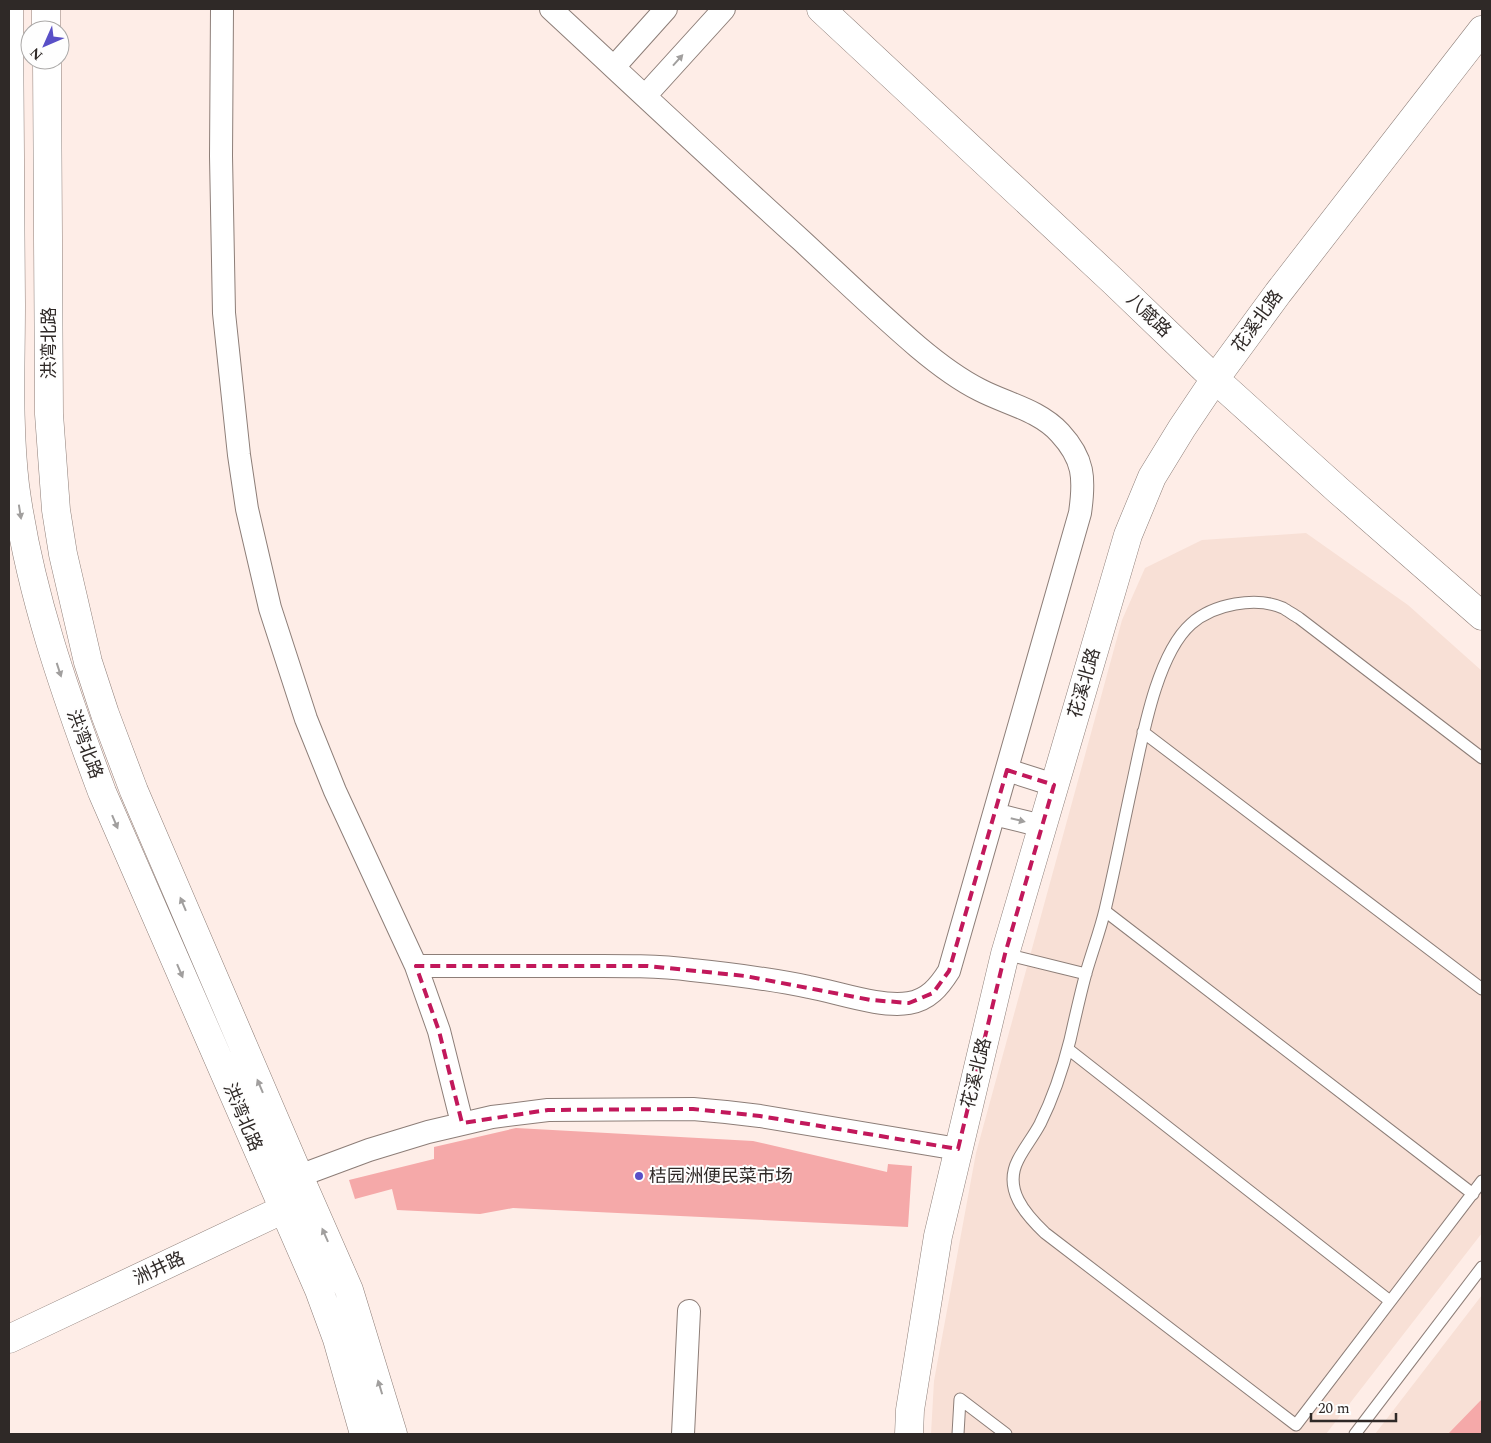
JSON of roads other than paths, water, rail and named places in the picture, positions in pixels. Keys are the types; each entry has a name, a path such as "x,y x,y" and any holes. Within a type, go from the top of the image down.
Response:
{"main road":[{"name":"洪湾北路","path":"9,9 11,446 21,521 34,582 53,653 102,792 319,1290 337,1339 364,1434"},
{"name":"八箴路","path":"821,9 1114,282 1215,379 1339,492 1482,616"},
{"name":"花溪北路","path":"909,1434 910,1410 938,1236 1005,954 1128,535 1137,510 1152,477 1215,379 1278,293 1482,30"},
{"name":"洪湾北路","path":"47,70 49,414 51,454 56,510 75,610 88,662 134,791 349,1290 393,1434"},
{"name":"洲井路","path":"9,1339 283,1209 304,1187"}],"street":[{"path":"222,9 221,156 224,313 239,455 247,509 270,608 306,719 335,791 416,966 439,1031 462,1123"},
{"path":"416,966 648,966 745,976 807,986 895,1004 909,1003 922,999 933,992 942,983 949,971 1080,512 1084,483 1082,469 1077,456 1058,431 1046,420 965,382 919,348 551,9"},
{"path":"614,67 666,9"},
{"path":"645,96 724,9"},
{"path":"1007,770 1054,785"},
{"path":"994,814 1042,826"},
{"path":"304,1187 369,1150 462,1123 510,1114 548,1110 693,1109 760,1116 958,1149"},
{"path":"683,1434 689,1311"}],"lane":[{"path":"1482,758 1299,618 1282,608 1263,603 1244,603 1224,607 1206,614 1191,624 1178,639 1167,659 1159,678 1143,732 1105,911 1086,974 1068,1049 1046,1110 1017,1161 1012,1175 1014,1189 1020,1205 1045,1234 1296,1425 1482,1181"},
{"path":"1143,732 1482,989"},
{"path":"1105,911 1473,1194"},
{"path":"1005,954 1086,974"},
{"path":"1068,1049 1390,1301"},
{"path":"1355,1434 1482,1267"},
{"path":"958,1434 960,1399 1006,1434"}],"place":[{"name":"桔园洲便民菜市场","path":"639,1176"}]}
